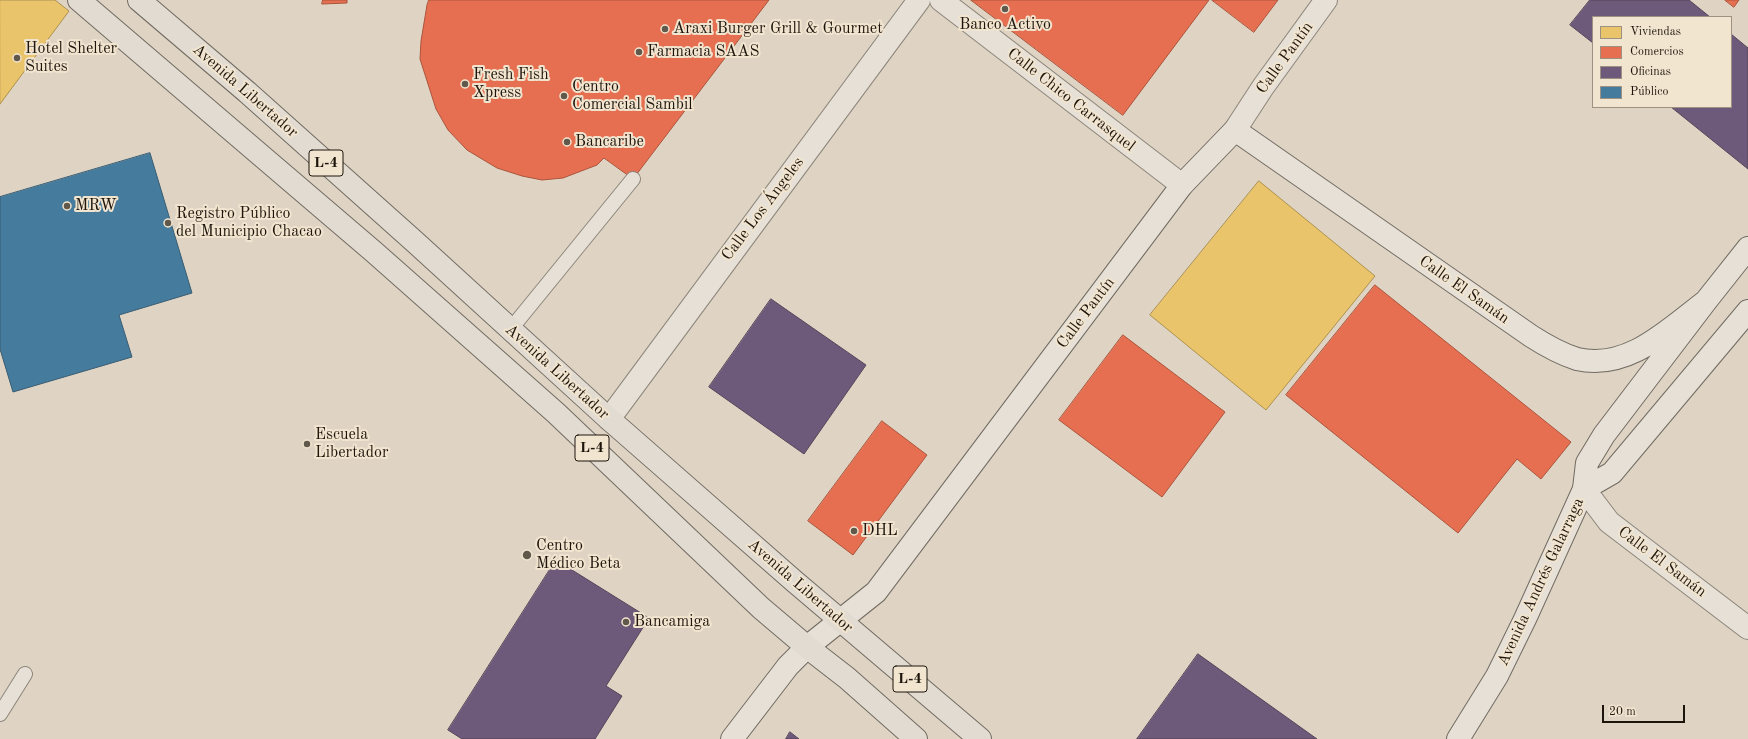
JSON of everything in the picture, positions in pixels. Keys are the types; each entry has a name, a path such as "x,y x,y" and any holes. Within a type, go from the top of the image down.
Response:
{"main road":[{"name":"Avenida Libertador","path":"79,0 374,252 556,413 761,608 807,648 846,678 916,739"},
{"name":"Avenida Libertador","path":"139,0 247,92 415,242 609,419 840,620 980,739"},
{"name":"Calle Los Ángeles","path":"609,419 919,0"},
{"name":"Calle Chico Carrasquel","path":"941,0 1182,185"},
{"name":"Calle Pantín","path":"732,739 788,666 840,620 876,592 1182,185 1235,130 1263,87 1326,0"},
{"name":"Calle El Samán","path":"1235,130 1531,336 1553,349 1578,359 1604,360 1621,358 1633,353 1658,338 1706,301"},
{"path":"1584,489 1587,463 1604,435 1748,248"},
{"name":"Avenida Andrés Galarraga","path":"1458,739 1497,676 1525,619 1584,489 1612,473 1748,311"},
{"name":"Calle El Samán","path":"1584,489 1610,522 1748,628"}],"lane":[{"path":"510,330 632,179"},
{"path":"0,714 25,674"}],"building: Viviendas":[{"name":"Hotel Shelter Suites","path":"0,0 55,0 69,11 0,104"},
{"path":"1259,181 1375,276 1266,410 1150,315"}],"building: Comercios":[{"path":"323,0 347,0 347,3 322,4"},
{"name":"Centro Comercial Sambil","path":"429,0 769,0 633,179 604,158 597,165 563,178 542,180 522,176 497,168 467,150 448,130 436,109 420,59 421,41"},
{"path":"971,0 1209,0 1123,115"},
{"path":"1212,0 1278,0 1254,32"},
{"path":"1725,0 1739,0 1734,7"},
{"path":"1375,285 1571,442 1541,479 1517,459 1458,533 1286,395"},
{"path":"1123,335 1225,412 1162,497 1059,420"},
{"path":"882,421 927,455 853,555 808,521"}],"building: Oficinas":[{"path":"1590,0 1689,0 1709,16 1592,16 1592,42 1570,25"},
{"path":"1732,35 1748,48 1748,169 1672,108 1732,108"},
{"path":"771,299 866,365 804,454 709,387"},
{"path":"556,560 649,618 606,686 622,696 595,739 462,739 448,730"},
{"path":"1198,654 1317,739 1137,739"},
{"path":"790,732 799,739 786,739"}],"building: Público":[{"path":"150,153 192,293 119,315 132,357 13,392 0,349 0,197"}],"place":[{"name":"Banco Activo","path":"1005,9"},
{"name":"Araxi Burger Grill & Gourmet","path":"665,29"},
{"name":"Farmacia SAAS","path":"639,52"},
{"name":"Hotel Shelter Suites","path":"17,58"},
{"name":"Fresh Fish Xpress","path":"465,84"},
{"name":"Centro Comercial Sambil","path":"564,96"},
{"name":"Bancaribe","path":"567,142"},
{"name":"MRW","path":"67,206"},
{"name":"Registro Público del Municipio Chacao","path":"168,223"},
{"name":"Escuela Libertador","path":"307,444"},
{"name":"DHL","path":"854,531"},
{"name":"Centro Médico Beta","path":"527,555"},
{"name":"Bancamiga","path":"626,622"}]}
